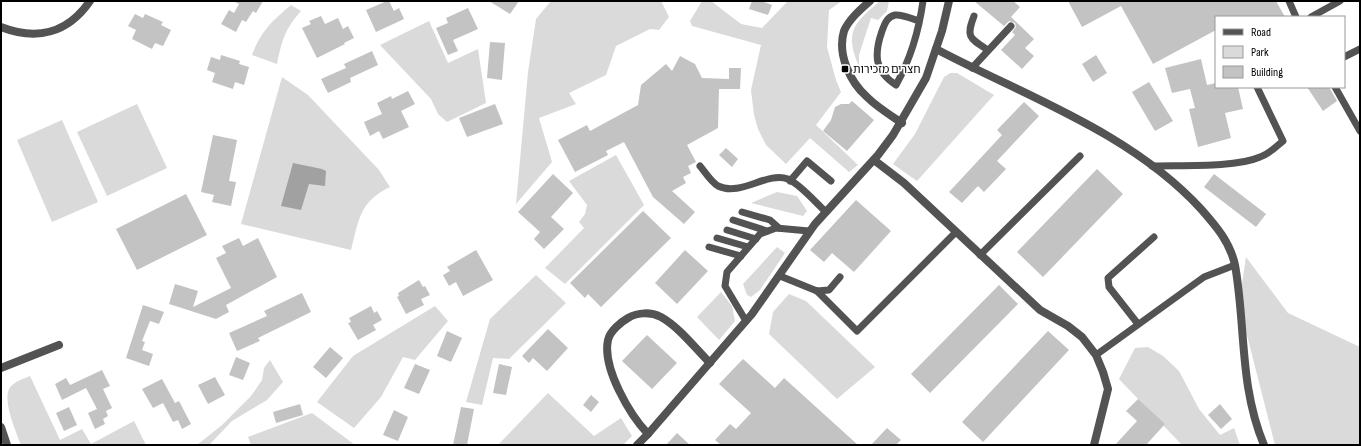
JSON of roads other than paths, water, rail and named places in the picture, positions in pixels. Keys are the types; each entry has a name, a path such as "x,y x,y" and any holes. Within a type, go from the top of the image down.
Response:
{"street":[{"path":"1,27 27,33 46,32 61,28 80,15 90,1"},
{"path":"870,1 851,20 845,30 842,44 843,55 848,71 866,96 902,122"},
{"path":"637,445 746,321 780,276 809,231 874,160 902,122 926,78 936,50 949,1"},
{"path":"936,50 1090,126 1152,166 1188,195 1218,228 1226,239 1235,265 1250,407 1264,445"},
{"path":"874,160 904,184 1040,310 1068,326 1082,337 1096,355 1104,372 1108,389 1094,445"},
{"path":"648,434 633,416 618,388 608,353 608,340 612,333 629,317 638,314 654,315 669,322 710,363"},
{"path":"1,368 59,344"},
{"path":"1,427 7,445"}],"lane":[{"path":"919,21 899,15 894,16 885,22 876,54 883,74 887,79 896,85 909,57 919,21 922,1"},
{"path":"1288,1 1296,16"},
{"path":"1313,16 1340,1"},
{"path":"974,16 969,30 969,36 972,40 988,50"},
{"path":"972,68 1011,26"},
{"path":"1345,56 1360,49"},
{"path":"1152,166 1230,164 1260,158 1272,150 1283,141 1257,88"},
{"path":"1336,88 1360,131"},
{"path":"980,255 1080,156"},
{"path":"790,181 806,161 831,181"},
{"path":"700,166 717,186 726,189 735,189 777,178 790,181 826,212"},
{"path":"742,212 770,220 779,228"},
{"path":"733,220 767,231"},
{"path":"746,321 725,286 727,272 760,234 779,228 809,231"},
{"path":"727,230 756,239"},
{"path":"780,276 817,291 857,331 956,232"},
{"path":"1138,324 1109,287 1108,278 1154,237"},
{"path":"717,238 748,247"},
{"path":"709,247 741,256"},
{"path":"1096,355 1204,277 1235,265"},
{"path":"817,291 829,290 840,277"}],"place":[{"name":"חצרים מזכירות","path":"845,69"}]}
